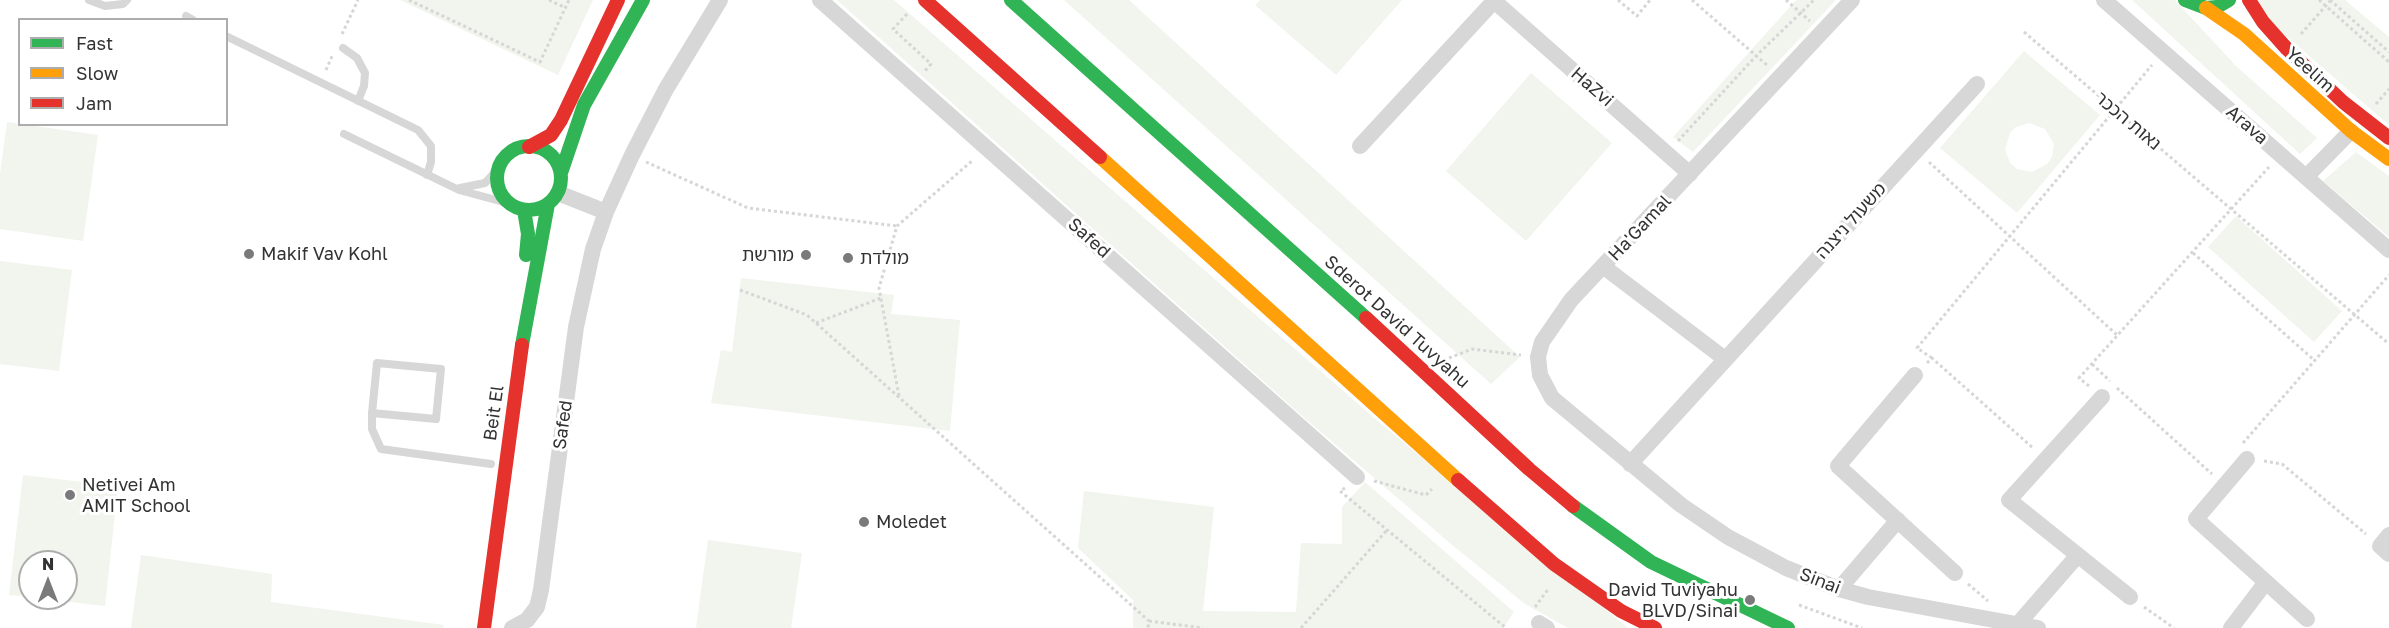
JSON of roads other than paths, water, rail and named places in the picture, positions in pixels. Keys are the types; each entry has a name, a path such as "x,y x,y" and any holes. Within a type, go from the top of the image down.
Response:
{"main road":[{"path":"618,0 561,120 551,135 530,147 511,153 500,168 500,188 511,204 524,210 535,210 553,198 572,134 584,105 643,0"},
{"name":"Sderot David Tuvyahu","path":"1011,0 1421,367 1529,469 1589,519 1651,562 1788,628"},
{"name":"Yeelim","path":"2184,0 2206,8 2244,34 2351,131 2389,159"},
{"path":"2206,8 2217,7 2229,0"},
{"name":"Yeelim","path":"2249,0 2263,22 2287,49 2343,102 2389,138"},
{"path":"919,4 1554,564 1621,611 1655,628"},
{"path":"530,147 548,153 558,164 561,173"},
{"name":"Beit El","path":"484,628 522,342 553,198"},
{"name":"Beit El","path":"491,470 509,341 527,251 528,234 524,210"}],"street":[{"name":"Safed","path":"512,628 527,620 537,607 576,327 593,249 606,212 632,155 666,89 720,0"},
{"name":"Safed","path":"820,0 1358,477"},
{"name":"Ha'Gamal","path":"1630,464 1552,398 1540,375 1538,357 1542,342 1571,300 1852,0"},
{"name":"Arava","path":"2104,0 2389,250"},
{"name":"HaZvi","path":"1360,146 1493,1 1690,174"},
{"name":"משעול ניצנה","path":"1630,464 1977,84"},
{"path":"2306,177 2351,131"},
{"path":"553,198 606,212"},
{"path":"1604,267 1725,359"},
{"path":"1915,375 1838,466 1955,573"},
{"path":"2102,397 2009,500 2130,597"},
{"path":"2247,459 2196,519 2307,619"},
{"name":"Sinai","path":"1630,464 1728,537 1786,567 1839,589 1915,607 2038,628"},
{"path":"1839,589 1898,520"},
{"path":"2017,625 2078,555"},
{"path":"2231,628 2266,582"}],"lane":[{"path":"89,0 105,6 123,4 127,0"},
{"path":"228,37 418,130 426,138 432,151 427,175"},
{"path":"343,48 357,58 365,73 364,86 358,101"},
{"path":"344,134 453,188 511,204"},
{"path":"453,188 480,185 493,177 500,168"},
{"path":"372,413 436,419 441,369 377,363 372,413 372,429 381,449 491,470"}],"place":[{"name":"Makif Vav Kohl","path":"249,254"},
{"name":"מורשת","path":"806,255"},
{"name":"מולדת","path":"848,258"},
{"name":"Netivei Am AMIT School","path":"70,495"},
{"name":"Moledet","path":"864,522"},
{"name":"David Tuviyahu BLVD/Sinai","path":"1750,600"}]}
